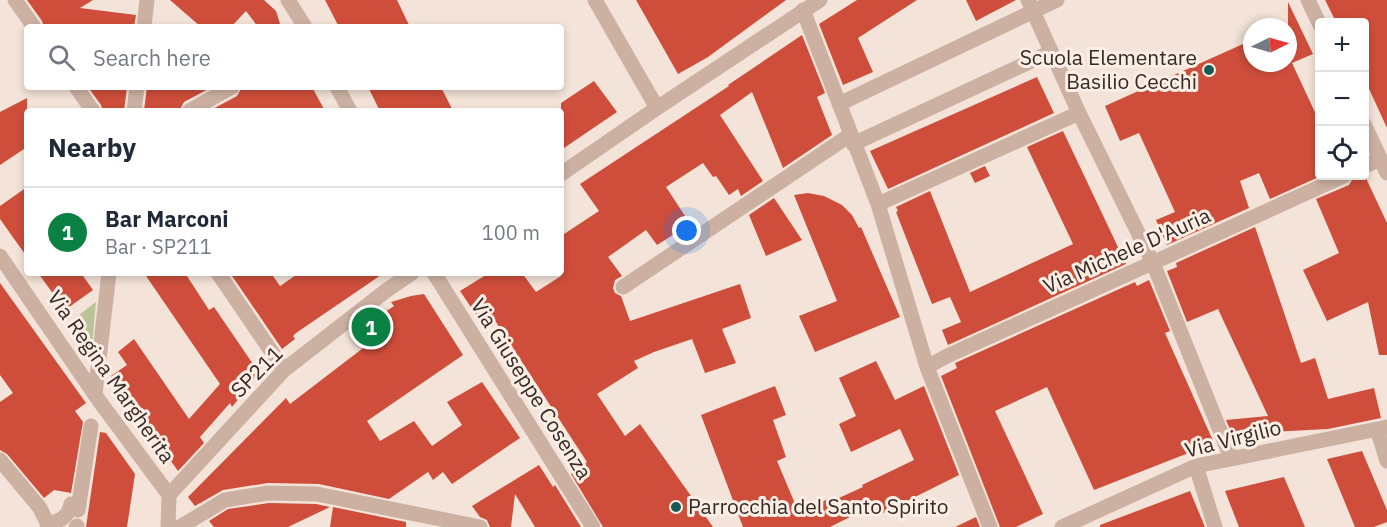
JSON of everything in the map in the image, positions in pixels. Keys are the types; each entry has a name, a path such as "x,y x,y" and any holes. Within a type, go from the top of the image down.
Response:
{"street":[{"path":"15,0 32,24"},
{"path":"144,24 147,0"},
{"path":"288,0 303,24"},
{"path":"595,0 657,108"},
{"path":"564,172 820,0"},
{"path":"839,104 1030,6 1057,0"},
{"path":"1308,0 1317,18"},
{"path":"1030,6 1079,113 1153,263 1231,458"},
{"path":"803,10 878,204 927,367 990,527"},
{"path":"623,287 852,139 1051,52"},
{"path":"78,90 91,108"},
{"path":"134,108 137,90"},
{"path":"194,108 227,90"},
{"path":"339,90 348,108"},
{"path":"878,204 1079,113"},
{"path":"1366,126 1384,166"},
{"name":"Via Michele D'Auria","path":"927,367 1335,180"},
{"name":"Via Regina Margherita","path":"0,256 95,394 169,495 157,527"},
{"path":"95,394 110,276"},
{"path":"220,276 285,370"},
{"name":"SP211","path":"169,495 285,370 408,276"},
{"name":"Via Giuseppe Cosenza","path":"436,276 593,527"},
{"path":"0,460 39,508 48,525 60,521 66,517 71,504 79,508 91,426"},
{"path":"1382,428 1387,461"},
{"name":"Via Virgilio","path":"1062,527 1196,466 1382,428"},
{"path":"1196,466 1215,527"},
{"path":"180,527 225,500 268,493 317,494 480,527"},
{"path":"168,527 169,495"}],"green space":[{"path":"96,302 91,356 66,325"}],"building":[{"path":"27,0 93,0 80,8 136,15 134,24 43,24"},
{"path":"170,0 264,0 276,11 280,24 256,24 246,11 234,24 198,24"},
{"path":"325,0 397,0 409,24 337,24"},
{"path":"636,0 786,0 708,57 678,74"},
{"path":"857,0 917,0 858,38 873,72 843,85 819,24"},
{"path":"966,0 1016,0 976,21"},
{"path":"1325,0 1387,0 1387,128 1369,89 1369,18 1334,18"},
{"path":"1288,2 1296,18 1288,18"},
{"path":"1297,21 1313,54 1297,61"},
{"path":"802,35 825,93 817,97 832,135 783,168 752,92 720,115 763,181 741,196 738,189 729,195 716,176 713,177 703,163 666,187 693,228 679,238 676,233 657,245 646,230 608,257 622,276 615,280 613,288 615,293 621,296 630,321 740,284 751,318 722,329 736,363 705,373 692,339 634,361 638,368 597,394 625,436 640,424 713,527 603,527 571,474 587,462 494,319 483,325 460,291 484,276 524,276 536,292 564,276 564,234 599,211 580,184"},
{"path":"1243,44 1243,72 1296,72 1315,112 1315,179 1270,199 1259,173 1240,181 1249,208 1167,245 1156,220 1175,212 1139,133 1120,141 1105,106"},
{"path":"1037,77 1054,113 888,189 870,151"},
{"path":"594,81 617,112 564,148 564,108 561,108 561,103"},
{"path":"90,90 127,90 124,108 102,108"},
{"path":"147,90 206,90 184,102 181,108 144,108"},
{"path":"240,90 314,90 323,108 215,108 237,96"},
{"path":"370,90 442,90 452,108 378,108"},
{"path":"27,98 27,108 24,108 24,149 0,165 0,112"},
{"path":"1063,131 1126,264 948,345 942,330 961,322 950,297 932,304 896,207 930,191 970,292 1073,244 1027,147"},
{"path":"985,166 990,176 975,183 970,173"},
{"path":"1352,180 1367,180 1387,223 1387,355 1379,355 1368,302 1327,321 1303,270 1339,253 1316,199 1349,185"},
{"path":"24,189 24,253 0,219 0,206"},
{"path":"808,193 824,196 842,205 852,215 859,228 861,227 900,317 815,352 799,316 837,301 794,195"},
{"path":"774,198 802,240 766,256 749,215"},
{"path":"1255,227 1301,363 1315,358 1328,399 1374,388 1381,418 1328,429 1232,434 1226,420 1268,416 1218,309 1187,322 1167,271 1177,267 1176,263"},
{"path":"40,276 83,276 93,290 65,310"},
{"path":"146,276 187,276 209,310 214,307 259,373 232,407 230,403 200,437 204,443 178,471 111,376 127,365 118,352 134,339 189,419 220,384"},
{"path":"232,276 273,276 280,286 295,276 380,276 296,333 293,336 295,339 282,349"},
{"path":"1149,280 1170,331 1165,333 1214,443 1094,490 1047,387 995,411 1043,514 1016,527 1000,527 941,376 957,368 955,363 1135,282 1137,286"},
{"path":"0,283 86,403 75,411 83,422 71,493 54,490 44,498 7,454 0,450 0,402 13,393 0,375"},
{"path":"424,294 463,355 367,421 380,441 414,421 432,446 462,425 447,402 482,382 520,438 452,484 443,472 433,480 428,472 389,499 319,484 268,483 223,490 195,506 188,497 286,398 290,404 371,342 361,328 394,306 391,302"},
{"path":"876,361 895,400 924,386 959,475 877,516 872,506 830,527 743,527 701,415 775,386 786,415 773,420 786,457 777,461 799,513 828,499 830,502 863,487 862,485 914,460 900,429 851,452 839,424 856,416 839,378"},
{"path":"100,432 106,433 135,474 127,527 86,527"},
{"path":"1362,451 1387,510 1387,522 1374,527 1355,527 1327,459"},
{"path":"539,465 553,487 555,485 581,527 535,527 515,494 511,527 490,527 487,520 480,517 472,506"},
{"path":"1284,477 1305,527 1239,527 1225,491"},
{"path":"1190,491 1205,527 1100,527 1100,525"},
{"path":"269,503 316,504 330,507 288,527 214,527 209,521 228,509"},
{"path":"333,507 406,522 406,527 330,527"},
{"path":"976,517 980,527 955,527"}],"place":[{"name":"Scuola Elementare Basilio Cecchi","path":"1209,70"},
{"name":"Bar Marconi","path":"371,327"},
{"name":"Parrocchia del Santo Spirito","path":"676,507"}]}
